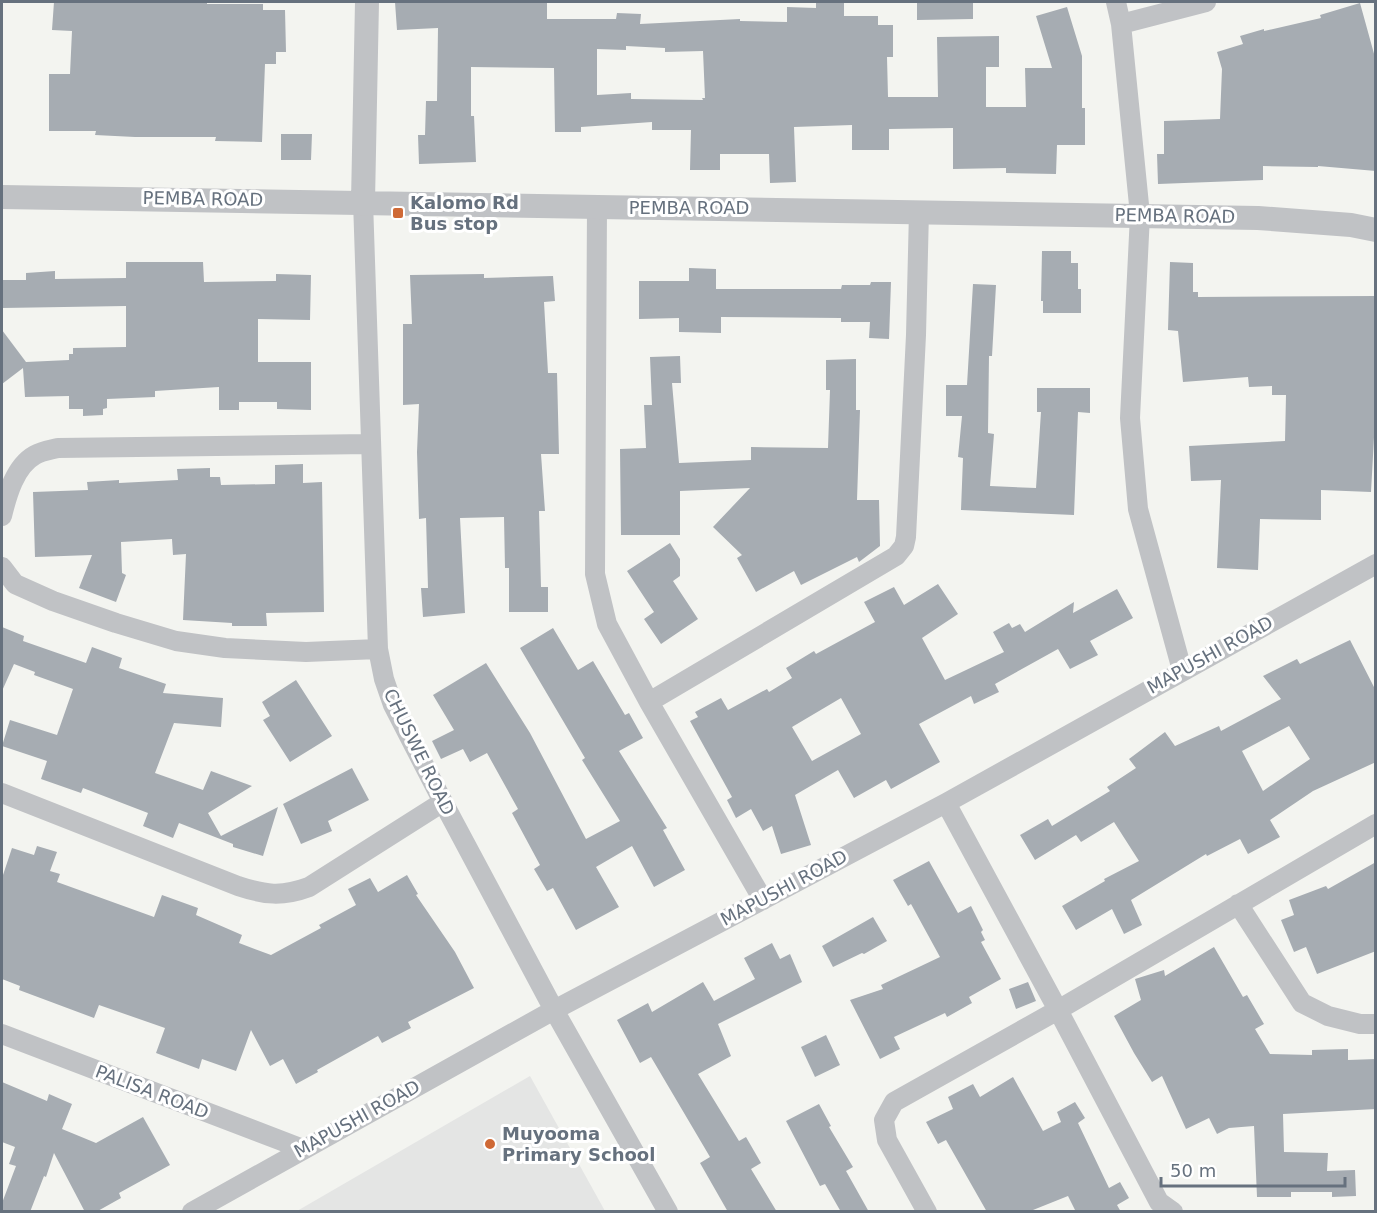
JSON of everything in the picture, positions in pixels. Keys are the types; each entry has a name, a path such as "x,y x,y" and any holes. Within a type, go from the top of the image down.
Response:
{"street":[{"path":"363,201 368,2"},
{"path":"1116,2 1121,24 1140,216 1130,418 1138,509 1182,670"},
{"path":"1121,24 1206,2"},
{"name":"PEMBA ROAD","path":"2,197 363,201 1258,218 1351,225 1376,230"},
{"name":"CHUSWE ROAD","path":"363,201 378,649 384,679 393,705 443,802 554,1010 668,1212"},
{"path":"597,207 595,574 607,624 649,702 763,900"},
{"path":"649,702 896,555 904,546 916,336 919,211"},
{"path":"2,516 14,479 24,463 37,453 58,448 370,444"},
{"name":"MAPUSHI ROAD","path":"192,1212 554,1010 946,802 1376,564"},
{"path":"2,567 15,584 116,623 176,641 225,648 306,652 378,649"},
{"path":"2,793 260,894 294,892 309,887 443,802"},
{"path":"946,802 1159,1202 1173,1212"},
{"path":"927,1212 887,1140 884,1120 894,1102 1058,1010 1376,824"},
{"path":"1238,904 1302,1003 1328,1016 1360,1024 1376,1024"},
{"name":"PALISA ROAD","path":"2,1035 303,1149"}],"shaded area":[{"name":"Muyooma Primary School","path":"530,1076 605,1211 297,1211"}],"building":[{"path":"54,2 207,2 207,4 263,4 263,10 285,10 286,52 276,52 276,64 265,64 262,142 215,141 216,137 135,137 95,135 96,131 49,131 49,74 70,74 72,31 52,30"},
{"path":"395,2 547,2 547,19 616,19 617,13 641,14 640,24 740,19 740,21 787,22 787,7 816,8 816,2 844,2 844,16 878,16 878,25 893,25 893,57 887,57 888,97 938,97 937,37 999,36 999,67 986,67 986,107 1026,107 1025,68 1052,68 1036,16 1067,7 1082,56 1085,145 1057,145 1056,174 1006,173 1006,168 953,169 953,128 889,129 889,150 852,150 852,125 794,127 796,182 770,183 769,154 720,154 720,170 690,170 691,130 652,130 652,122 581,127 581,132 555,132 554,68 471,67 471,116 474,116 476,162 419,164 418,135 425,135 426,101 437,101 438,28 397,30","holes":["626,46 665,48 665,52 703,51 705,98 702,98 703,100 631,99 631,93 597,95 597,49 626,50"]},
{"path":"917,2 973,2 973,19 917,20"},
{"path":"1360,3 1376,61 1376,171 1318,166 1263,166 1263,180 1158,184 1157,154 1164,154 1164,121 1220,119 1222,69 1217,52 1243,44 1240,36 1321,18 1320,15"},
{"path":"281,134 312,134 311,160 281,160"},
{"path":"1042,251 1071,251 1071,263 1078,263 1081,313 1043,313 1043,301 1041,301"},
{"path":"126,262 203,262 204,282 276,281 276,274 311,275 310,320 258,319 258,362 311,362 311,410 277,409 277,402 239,402 239,410 219,410 219,387 155,391 155,397 107,399 107,408 103,409 103,415 83,416 83,409 69,409 69,396 25,397 23,368 2,384 2,330 26,362 69,360 69,354 73,354 73,348 126,347 126,306 2,308 2,280 26,280 26,273 55,271 55,279 126,278"},
{"path":"1170,262 1193,263 1193,292 1198,292 1198,297 1376,296 1376,401 1371,492 1321,490 1321,520 1260,519 1258,570 1217,568 1221,480 1191,481 1189,446 1285,441 1286,395 1272,395 1272,386 1249,387 1248,377 1183,382 1178,331 1168,330"},
{"path":"689,268 716,269 716,289 841,289 842,285 891,282 889,339 869,338 870,322 841,322 841,318 721,317 721,333 679,332 679,318 639,319 639,281 689,281"},
{"path":"484,274 484,278 553,276 555,301 544,302 548,373 557,373 559,454 541,454 545,511 539,511 541,587 548,587 548,612 509,612 509,568 505,568 504,517 460,518 465,613 423,617 421,588 428,588 426,518 419,519 417,452 419,404 403,405 403,324 412,324 410,275"},
{"path":"973,284 996,285 992,356 989,356 988,433 994,434 990,486 1036,488 1041,412 1037,412 1037,388 1090,388 1090,413 1078,412 1074,515 961,510 963,458 958,457 962,416 946,416 946,385 967,385"},
{"path":"680,356 681,383 672,383 679,463 751,460 751,447 828,448 830,390 826,390 826,360 856,359 856,410 860,410 857,500 879,500 880,546 859,562 857,557 801,585 794,571 756,592 737,558 742,555 713,527 750,488 680,491 680,535 621,535 620,449 646,448 644,405 652,405 650,357"},
{"path":"303,464 303,483 322,482 324,612 266,613 267,626 232,626 232,623 183,620 186,554 173,555 172,539 121,542 122,573 126,575 116,602 79,588 92,555 35,557 33,492 88,490 87,482 178,480 177,469 210,468 210,477 220,477 221,485 275,484 275,465"},
{"path":"670,543 680,559 680,576 673,581 698,619 661,644 644,619 654,612 627,571"},
{"path":"938,584 958,614 922,638 945,680 1004,652 993,632 1009,623 1012,628 1020,624 1025,632 1074,602 1073,613 1117,589 1133,618 1090,641 1098,655 1070,669 1058,649 995,684 999,692 974,704 971,696 919,724 940,762 891,789 886,780 854,798 838,770 795,795 811,845 781,854 772,826 763,831 751,809 736,818 727,800 732,797 690,721 698,717 695,712 721,698 728,710 767,689 769,692 792,678 786,668 814,651 816,654 875,622 864,602 894,587 904,605","holes":["841,698 861,734 812,761 792,727"]},
{"path":"2,627 24,636 23,641 86,663 92,647 122,658 119,668 166,684 163,693 223,698 221,727 174,723 155,773 203,790 211,771 252,786 208,813 221,836 278,807 263,856 233,847 233,844 179,823 173,838 143,826 148,813 83,788 81,793 41,779 47,761 2,746 10,720 57,735 73,689 34,675 35,672 14,664 2,691"},
{"path":"553,628 578,670 593,661 625,715 629,713 643,738 619,751 667,828 663,830 685,870 654,887 632,846 596,867 619,907 576,930 553,888 547,891 534,869 540,865 512,813 518,809 487,753 470,762 463,749 441,759 432,741 454,730 433,695 486,663 530,733 586,839 620,821 582,760 585,758 520,648"},
{"path":"1350,640 1376,691 1376,762 1313,791 1270,820 1280,837 1248,854 1240,839 1207,856 1206,854 1131,900 1142,925 1124,934 1112,909 1076,930 1062,906 1105,881 1104,879 1139,861 1114,822 1081,842 1076,835 1035,860 1020,835 1048,819 1052,826 1110,791 1107,787 1136,768 1129,759 1165,732 1175,746 1219,726 1221,731 1281,699 1263,676 1297,659 1300,664","holes":["1289,726 1310,759 1263,791 1242,751"]},
{"path":"296,680 332,736 290,762 263,720 270,716 262,702"},
{"path":"352,768 369,800 328,821 332,831 301,844 283,804"},
{"path":"37,846 57,852 50,871 60,874 57,882 154,917 162,895 198,908 196,915 242,935 239,943 271,955 321,928 319,925 356,905 348,889 370,878 378,892 407,875 418,894 416,895 455,952 474,988 408,1022 411,1028 382,1043 378,1036 296,1084 283,1059 270,1066 251,1030 236,1071 202,1059 199,1069 156,1053 165,1028 99,1005 94,1018 19,990 20,986 2,979 2,878 12,848 34,855"},
{"path":"929,861 958,913 971,906 983,930 981,932 985,940 981,942 1001,979 969,997 972,1003 947,1017 945,1013 894,1037 900,1049 880,1059 850,1000 883,989 881,985 940,957 911,904 908,906 893,880"},
{"path":"1376,862 1376,951 1317,974 1306,947 1294,952 1281,920 1294,915 1289,900 1326,886 1328,889"},
{"path":"873,917 887,941 833,967 822,946"},
{"path":"772,943 780,959 790,954 802,982 718,1024 731,1056 698,1074 739,1141 746,1137 761,1163 751,1169 777,1212 728,1212 700,1163 710,1157 651,1057 640,1063 617,1020 648,1003 652,1012 703,982 714,1001 755,979 744,958"},
{"path":"1214,947 1243,997 1247,995 1264,1024 1255,1029 1270,1054 1312,1055 1312,1050 1348,1049 1348,1060 1376,1059 1376,1109 1283,1114 1284,1152 1328,1153 1327,1171 1355,1170 1356,1196 1332,1197 1332,1192 1291,1192 1291,1197 1257,1197 1254,1126 1229,1128 1217,1134 1209,1118 1186,1129 1162,1076 1152,1082 1134,1053 1114,1016 1141,1000 1135,979 1164,970 1165,976"},
{"path":"1028,982 1036,1001 1016,1009 1009,989"},
{"path":"826,1035 840,1065 815,1077 801,1047"},
{"path":"1013,1077 1043,1131 1061,1122 1057,1112 1075,1102 1085,1118 1078,1123 1109,1188 1120,1182 1129,1198 1117,1205 1121,1212 1076,1212 1068,1196 1028,1212 987,1212 946,1140 938,1144 926,1122 953,1109 948,1097 973,1084 980,1097"},
{"path":"2,1082 47,1101 49,1094 72,1104 62,1129 96,1143 143,1117 170,1165 119,1193 121,1198 96,1212 85,1212 54,1153 30,1212 2,1212 2,1203 16,1166 9,1164 15,1147 2,1142"},
{"path":"819,1104 831,1126 829,1127 853,1167 846,1171 869,1212 841,1212 825,1184 820,1186 786,1121"}],"place":[{"name":"Kalomo Rd Bus stop","path":"398,213"},
{"name":"Muyooma Primary School","path":"490,1144"}]}
